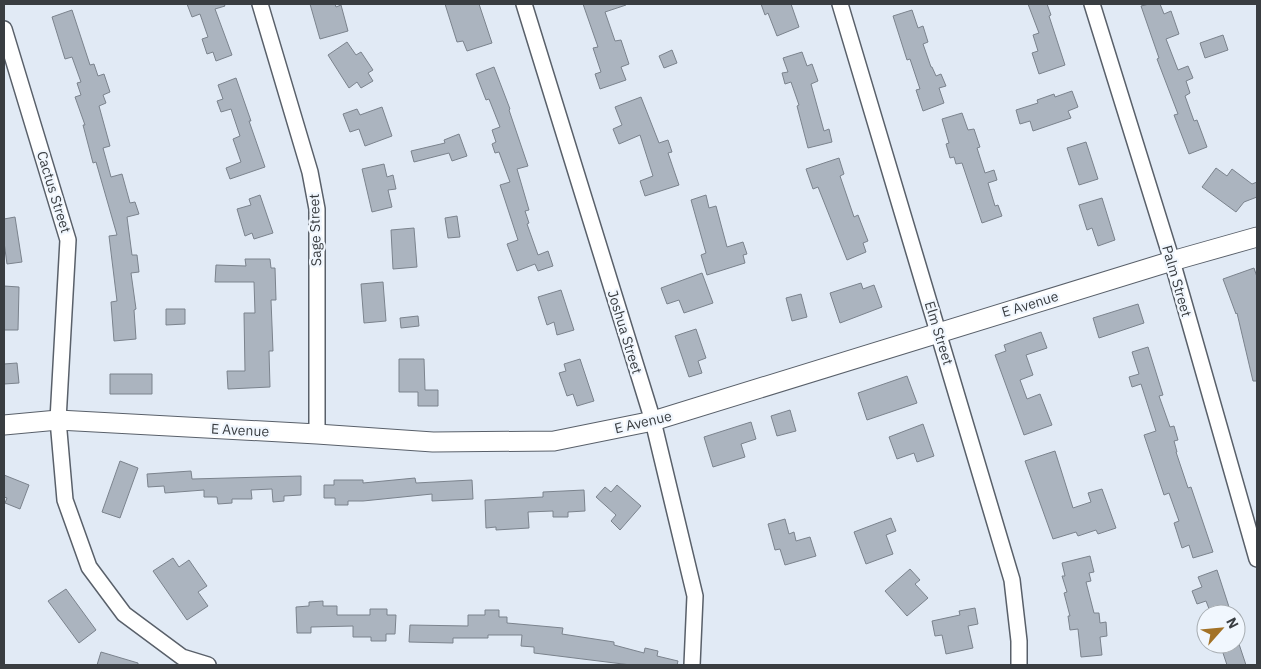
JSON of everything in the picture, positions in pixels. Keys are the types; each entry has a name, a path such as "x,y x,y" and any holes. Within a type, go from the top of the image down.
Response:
{"street":[{"name":"Sage Street","path":"260,4 310,172 317,209 317,434"},
{"name":"Joshua Street","path":"524,4 653,421 695,596 692,665"},
{"name":"Elm Street","path":"840,4 1012,580 1020,641 1019,665"},
{"name":"Palm Street","path":"1092,4 1172,261 1257,559"},
{"name":"Cactus Street","path":"4,29 68,240 58,420 66,500 89,567 124,614 181,661 208,665"},
{"name":"E Avenue","path":"4,425 58,420 432,442 554,441 653,421 1172,261 1257,237"}],"building":[{"path":"187,4 224,4 225,6 215,9 232,55 216,61 213,52 207,54 202,39 208,37 200,14 192,17"},
{"path":"310,4 335,4 336,7 341,5 348,31 320,39"},
{"path":"445,4 479,4 492,43 467,51 463,41 457,42"},
{"path":"583,4 626,4 605,12 615,41 621,40 629,64 621,67 626,80 600,89 595,74 601,72 593,48 598,47"},
{"path":"761,4 791,4 799,27 777,36 768,13 765,15"},
{"path":"1028,4 1047,4 1065,65 1039,74 1032,53 1038,51 1033,35 1039,33"},
{"path":"1160,4 1164,14 1171,11 1179,34 1166,39 1178,70 1188,66 1193,78 1186,81 1190,93 1185,96 1194,121 1197,120 1207,147 1189,154 1174,115 1178,114 1157,59 1159,58 1141,6"},
{"path":"72,10 90,65 94,64 98,76 104,74 110,92 103,95 106,103 99,106 110,146 103,148 111,177 122,174 130,203 135,202 139,214 127,217 132,255 137,255 139,272 131,273 136,309 134,310 136,339 114,341 111,302 117,301 109,236 117,235 96,162 93,163 83,125 85,125 75,97 81,95 77,83 81,82 72,57 65,59 52,17"},
{"path":"912,10 918,28 923,26 928,42 923,44 931,67 936,76 941,74 946,86 939,88 944,103 923,111 916,90 920,89 910,59 907,60 893,16"},
{"path":"1223,35 1228,50 1205,58 1200,43"},
{"path":"347,42 356,55 361,52 373,70 368,73 373,81 361,88 357,82 349,88 328,55"},
{"path":"672,50 677,63 664,68 659,56"},
{"path":"802,52 807,66 812,64 818,81 811,84 824,131 829,129 832,142 808,148 797,106 799,105 791,82 785,84 782,73 788,72 783,58"},
{"path":"494,67 528,166 517,169 529,210 525,211 529,223 527,224 538,255 548,251 553,266 538,271 535,264 517,271 507,244 518,240 500,185 510,182 499,152 495,153 492,144 496,142 492,130 500,127 489,99 486,100 476,74"},
{"path":"236,78 265,167 230,179 226,168 241,162 233,139 240,136 231,109 221,112 217,101 223,99 218,85"},
{"path":"1072,91 1078,107 1068,111 1071,118 1033,131 1030,121 1020,124 1016,110 1038,103 1037,100 1054,94 1055,97"},
{"path":"641,97 659,143 668,140 672,152 668,153 679,185 645,196 640,181 653,176 640,135 619,144 613,129 622,125 615,107"},
{"path":"382,107 392,136 365,146 359,129 350,132 343,114 357,109 360,115"},
{"path":"962,113 968,130 974,129 980,147 977,148 985,173 994,170 997,180 988,183 995,206 998,205 1002,216 982,223 962,163 956,164 954,157 950,158 946,144 949,143 942,119"},
{"path":"459,134 467,156 452,161 449,153 414,162 411,151 445,143 444,140"},
{"path":"1086,142 1098,179 1079,185 1067,148"},
{"path":"839,158 844,174 840,176 854,217 858,215 868,241 863,243 866,252 847,260 818,187 813,189 806,169"},
{"path":"384,164 387,177 393,175 396,189 388,190 392,207 372,212 362,169"},
{"path":"1216,168 1227,176 1232,169 1252,184 1257,182 1257,197 1244,202 1236,212 1202,187"},
{"path":"260,195 273,233 254,239 252,233 245,236 237,209 251,205 249,199"},
{"path":"706,195 709,208 716,206 727,247 743,242 747,254 743,255 745,263 707,275 701,255 706,253 691,200"},
{"path":"1102,198 1115,240 1098,246 1092,228 1087,230 1079,205"},
{"path":"457,216 460,237 448,238 445,218"},
{"path":"15,217 22,262 7,264 4,242 4,219"},
{"path":"414,228 417,267 393,269 391,230"},
{"path":"245,259 270,259 271,268 275,268 276,300 271,300 273,351 269,351 270,387 228,389 227,371 245,371 244,313 255,313 254,282 215,282 216,265 246,266"},
{"path":"1254,268 1257,277 1257,381 1253,381 1237,313 1223,279"},
{"path":"702,273 713,303 684,313 679,300 667,304 661,288"},
{"path":"383,282 386,321 364,323 361,284"},
{"path":"861,283 863,289 874,285 882,307 840,323 830,293"},
{"path":"4,286 19,287 18,330 4,330"},
{"path":"561,290 574,330 557,335 554,322 547,325 538,297"},
{"path":"801,294 807,317 792,321 786,298"},
{"path":"1138,304 1144,323 1099,338 1093,318"},
{"path":"166,309 185,309 185,324 166,325"},
{"path":"418,316 419,326 401,328 400,318"},
{"path":"696,329 706,358 698,361 702,373 689,377 675,336"},
{"path":"1041,332 1047,348 1026,355 1033,375 1020,380 1027,399 1040,394 1052,425 1024,435 995,355 1006,351 1004,345"},
{"path":"1148,347 1163,395 1159,396 1170,427 1174,426 1178,440 1174,441 1176,452 1188,488 1191,487 1213,552 1193,558 1189,545 1182,548 1174,523 1179,521 1169,493 1164,495 1144,435 1156,431 1141,384 1132,387 1129,377 1139,374 1132,352"},
{"path":"399,359 424,359 425,390 438,390 438,406 418,406 418,392 399,392"},
{"path":"580,359 594,401 577,406 573,394 567,396 559,373 566,371 564,364"},
{"path":"17,363 19,383 4,384 4,364"},
{"path":"110,374 152,374 152,394 110,394"},
{"path":"907,376 917,403 867,420 858,393"},
{"path":"790,410 796,431 777,436 771,416"},
{"path":"751,422 756,439 741,444 745,457 713,467 704,437"},
{"path":"923,424 934,456 917,462 914,453 897,459 889,437"},
{"path":"1055,451 1073,508 1091,502 1088,493 1102,489 1116,528 1098,534 1096,530 1078,536 1076,532 1053,539 1025,461"},
{"path":"120,461 138,468 120,518 102,512"},
{"path":"191,471 192,479 301,476 301,495 284,496 284,501 273,502 272,489 251,490 252,499 232,499 232,503 218,504 217,497 204,497 204,490 165,493 164,486 148,487 147,474"},
{"path":"4,475 29,485 20,509 5,503 7,498 4,497"},
{"path":"415,478 416,483 472,480 473,499 432,501 432,494 348,501 348,505 335,505 335,498 324,498 324,485 334,485 334,480 363,480 363,483"},
{"path":"617,485 641,506 620,530 611,521 616,515 596,497 605,487 611,492"},
{"path":"584,490 585,511 568,512 568,517 553,517 553,511 528,512 529,528 496,530 496,527 486,528 485,500 543,497 543,492"},
{"path":"891,518 896,531 886,535 893,554 866,564 854,532"},
{"path":"785,519 789,534 794,532 796,541 810,537 816,556 785,565 780,549 775,550 768,524"},
{"path":"1090,556 1094,572 1089,573 1091,581 1086,582 1094,613 1099,613 1100,623 1106,622 1107,636 1100,637 1102,655 1081,657 1078,629 1070,630 1068,616 1070,616 1064,593 1067,592 1062,576 1065,576 1062,563"},
{"path":"173,558 179,567 189,560 207,586 198,592 208,606 187,620 153,571"},
{"path":"910,569 920,580 915,584 928,598 907,616 885,591"},
{"path":"1217,570 1228,604 1207,604 1206,601 1197,604 1192,591 1202,587 1198,577"},
{"path":"66,589 96,630 79,643 48,601"},
{"path":"323,601 323,606 337,606 337,615 370,615 370,609 387,609 387,615 396,615 395,634 386,634 386,641 371,641 371,637 353,637 353,626 311,627 311,633 297,633 296,607 309,606 309,602"},
{"path":"975,608 978,624 968,626 973,648 946,654 942,635 935,636 932,621 960,615 959,611"},
{"path":"485,610 499,610 499,617 507,617 507,623 563,628 562,634 614,642 614,645 644,653 645,648 658,651 657,656 678,661 677,665 631,665 534,653 534,647 521,646 522,635 488,635 488,638 453,638 453,643 409,642 410,625 468,626 468,615 485,615"},
{"path":"101,652 138,663 138,665 97,665"},
{"path":"1223,654 1242,654 1246,665 1227,665"}]}
